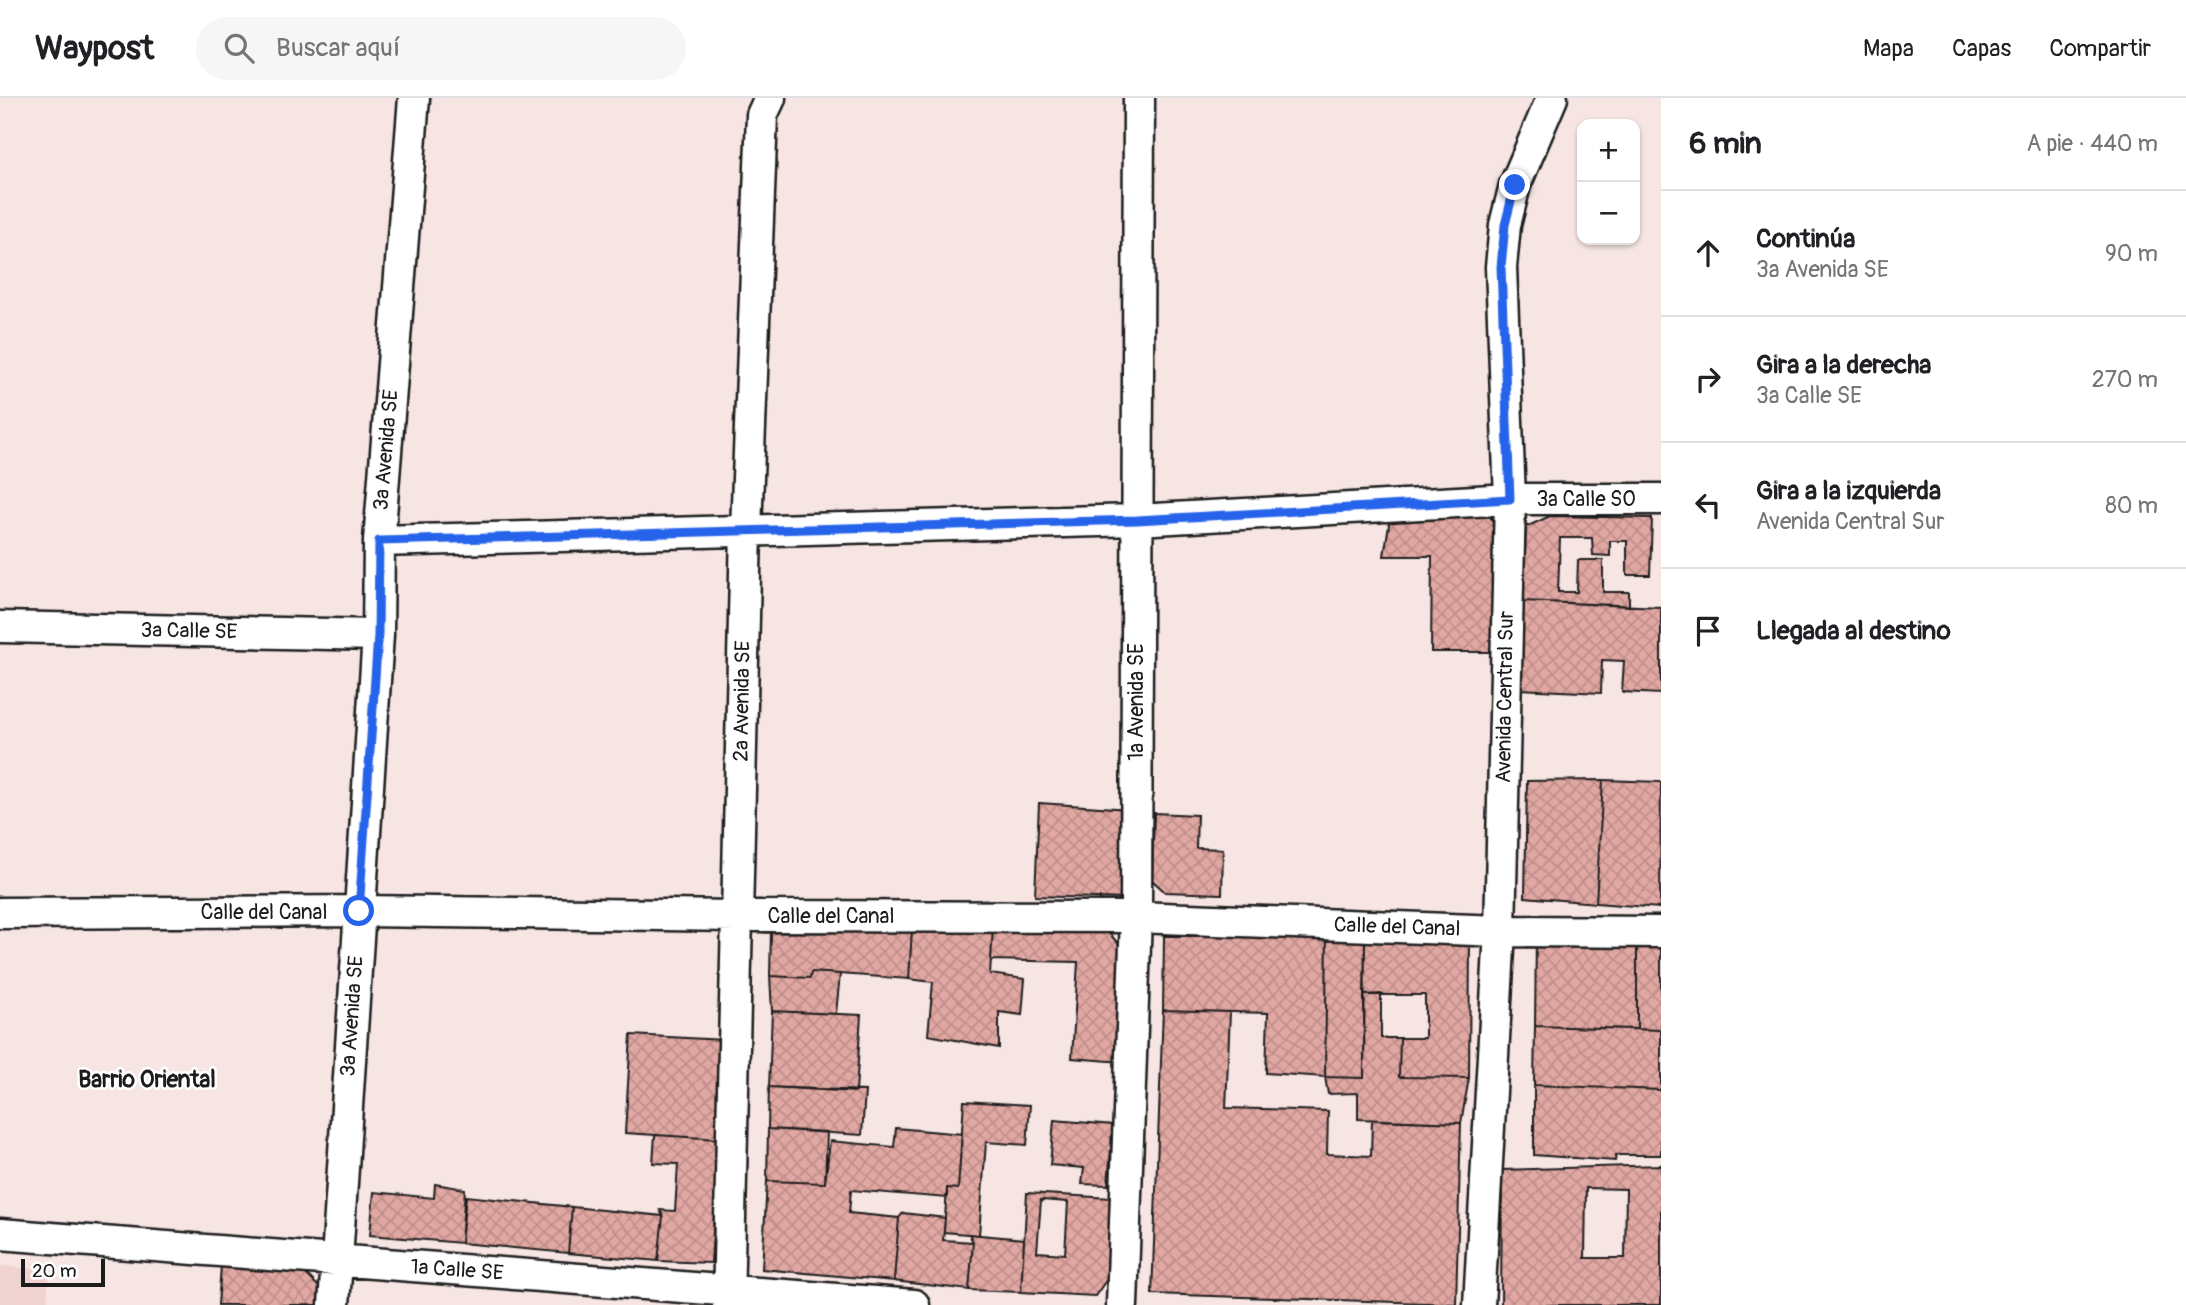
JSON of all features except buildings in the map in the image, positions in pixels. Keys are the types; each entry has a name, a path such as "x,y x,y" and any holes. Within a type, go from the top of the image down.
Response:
{"street":[{"name":"3a Avenida SE","path":"334,1305 378,635 379,541 414,98"},
{"name":"2a Avenida SE","path":"728,1298 746,530 762,115 769,98"},
{"name":"1a Avenida SE","path":"1122,1305 1136,917 1139,98"},
{"name":"Avenida Central Sur","path":"1479,1305 1500,931 1510,499 1501,267 1505,225 1515,185 1552,98"},
{"path":"379,541 1137,520 1510,499"},
{"name":"3a Calle SO","path":"1510,499 1661,499"},
{"name":"3a Calle SE","path":"0,627 378,635"},
{"name":"Calle del Canal","path":"0,913 359,911 1136,917 1500,931 1661,932"},
{"name":"1a Calle SE","path":"0,1234 336,1260 728,1298 914,1305"}],"shaded area":[{"path":"0,1266 49,1270 47,1305 0,1305"}],"district":[{"name":"Barrio Oriental","path":"147,1079"}],"route":[{"path":"359,911 378,635 379,541 1137,520 1510,499 1501,267 1505,225 1515,185"}]}
